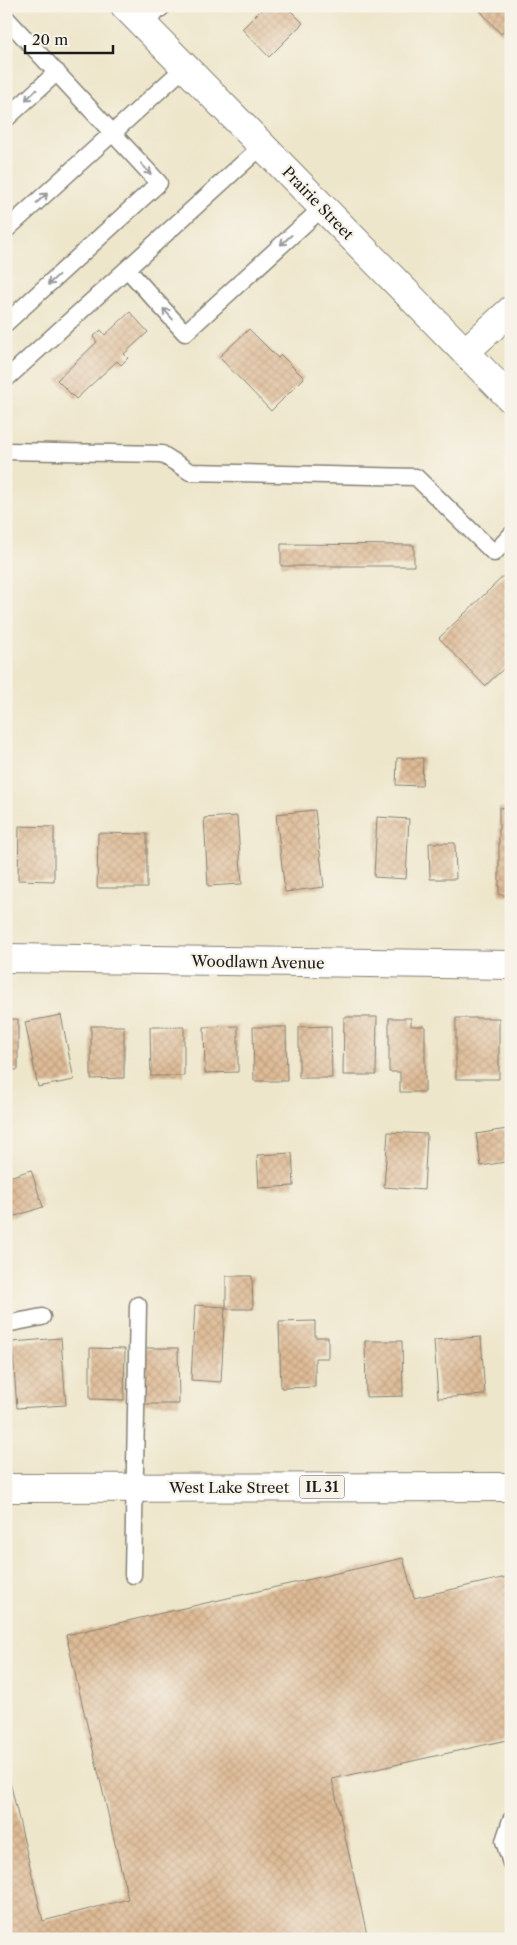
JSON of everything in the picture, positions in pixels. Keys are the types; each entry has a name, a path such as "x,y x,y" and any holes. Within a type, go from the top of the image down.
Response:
{"street":[{"name":"Prairie Street","path":"134,15 511,399"},
{"path":"465,352 511,310"},
{"name":"Woodlawn Avenue","path":"6,958 511,965"},
{"name":"West Lake Street","path":"6,1488 511,1487"}],"lane":[{"path":"134,15 163,6"},
{"path":"6,18 159,183 6,323"},
{"path":"6,230 185,67"},
{"path":"6,118 56,72"},
{"path":"6,379 262,146"},
{"path":"127,269 185,333 322,208"},
{"path":"6,452 162,454 190,472 416,477 494,553 511,535"},
{"path":"133,1575 138,1305"},
{"path":"6,1324 42,1317"},
{"path":"511,1820 504,1841 511,1863"}],"building":[{"path":"265,6 294,6 290,10 303,23 269,57 242,29"},
{"path":"476,6 511,6 511,25 501,34"},
{"path":"130,312 148,332 124,354 128,358 121,365 117,361 76,399 57,380 97,342 93,337 101,330 105,335"},
{"path":"249,329 278,358 281,355 304,378 271,411 219,357"},
{"path":"281,544 414,545 414,566 281,566"},
{"path":"511,569 511,662 485,686 439,638"},
{"path":"397,758 423,758 422,786 396,785"},
{"path":"511,807 511,895 499,895 499,808"},
{"path":"315,810 324,887 285,892 276,814"},
{"path":"237,816 242,884 208,886 204,818"},
{"path":"377,817 409,819 406,879 374,877"},
{"path":"19,826 54,827 54,881 18,880"},
{"path":"98,833 147,834 147,888 97,888"},
{"path":"429,843 455,843 456,879 430,879"},
{"path":"61,1015 74,1080 38,1087 25,1022"},
{"path":"344,1017 377,1017 376,1075 343,1075"},
{"path":"389,1018 411,1018 411,1026 425,1026 425,1092 400,1092 400,1072 389,1072"},
{"path":"456,1018 499,1018 499,1079 456,1079"},
{"path":"6,1019 18,1019 18,1070 6,1070"},
{"path":"91,1026 124,1026 124,1078 91,1079"},
{"path":"238,1026 238,1072 205,1073 204,1027"},
{"path":"331,1026 332,1078 299,1078 299,1027"},
{"path":"150,1027 184,1027 184,1076 151,1076"},
{"path":"253,1027 286,1027 287,1081 254,1081"},
{"path":"507,1129 511,1161 481,1166 476,1134"},
{"path":"388,1132 427,1134 424,1190 384,1187"},
{"path":"292,1153 294,1186 259,1188 257,1155"},
{"path":"31,1170 43,1207 6,1219 6,1178"},
{"path":"226,1276 252,1276 253,1309 226,1309"},
{"path":"195,1305 225,1307 221,1382 191,1380"},
{"path":"315,1321 315,1337 328,1337 328,1358 315,1358 315,1387 281,1388 279,1322"},
{"path":"481,1337 485,1395 438,1398 434,1340"},
{"path":"61,1338 66,1405 17,1408 12,1342"},
{"path":"365,1341 402,1341 403,1396 366,1397"},
{"path":"90,1348 125,1349 124,1400 90,1399"},
{"path":"143,1348 178,1348 179,1404 144,1404"},
{"path":"403,1558 414,1598 511,1576 511,1739 332,1779 368,1939 6,1939 6,1765 43,1921 128,1899 66,1635"}]}
